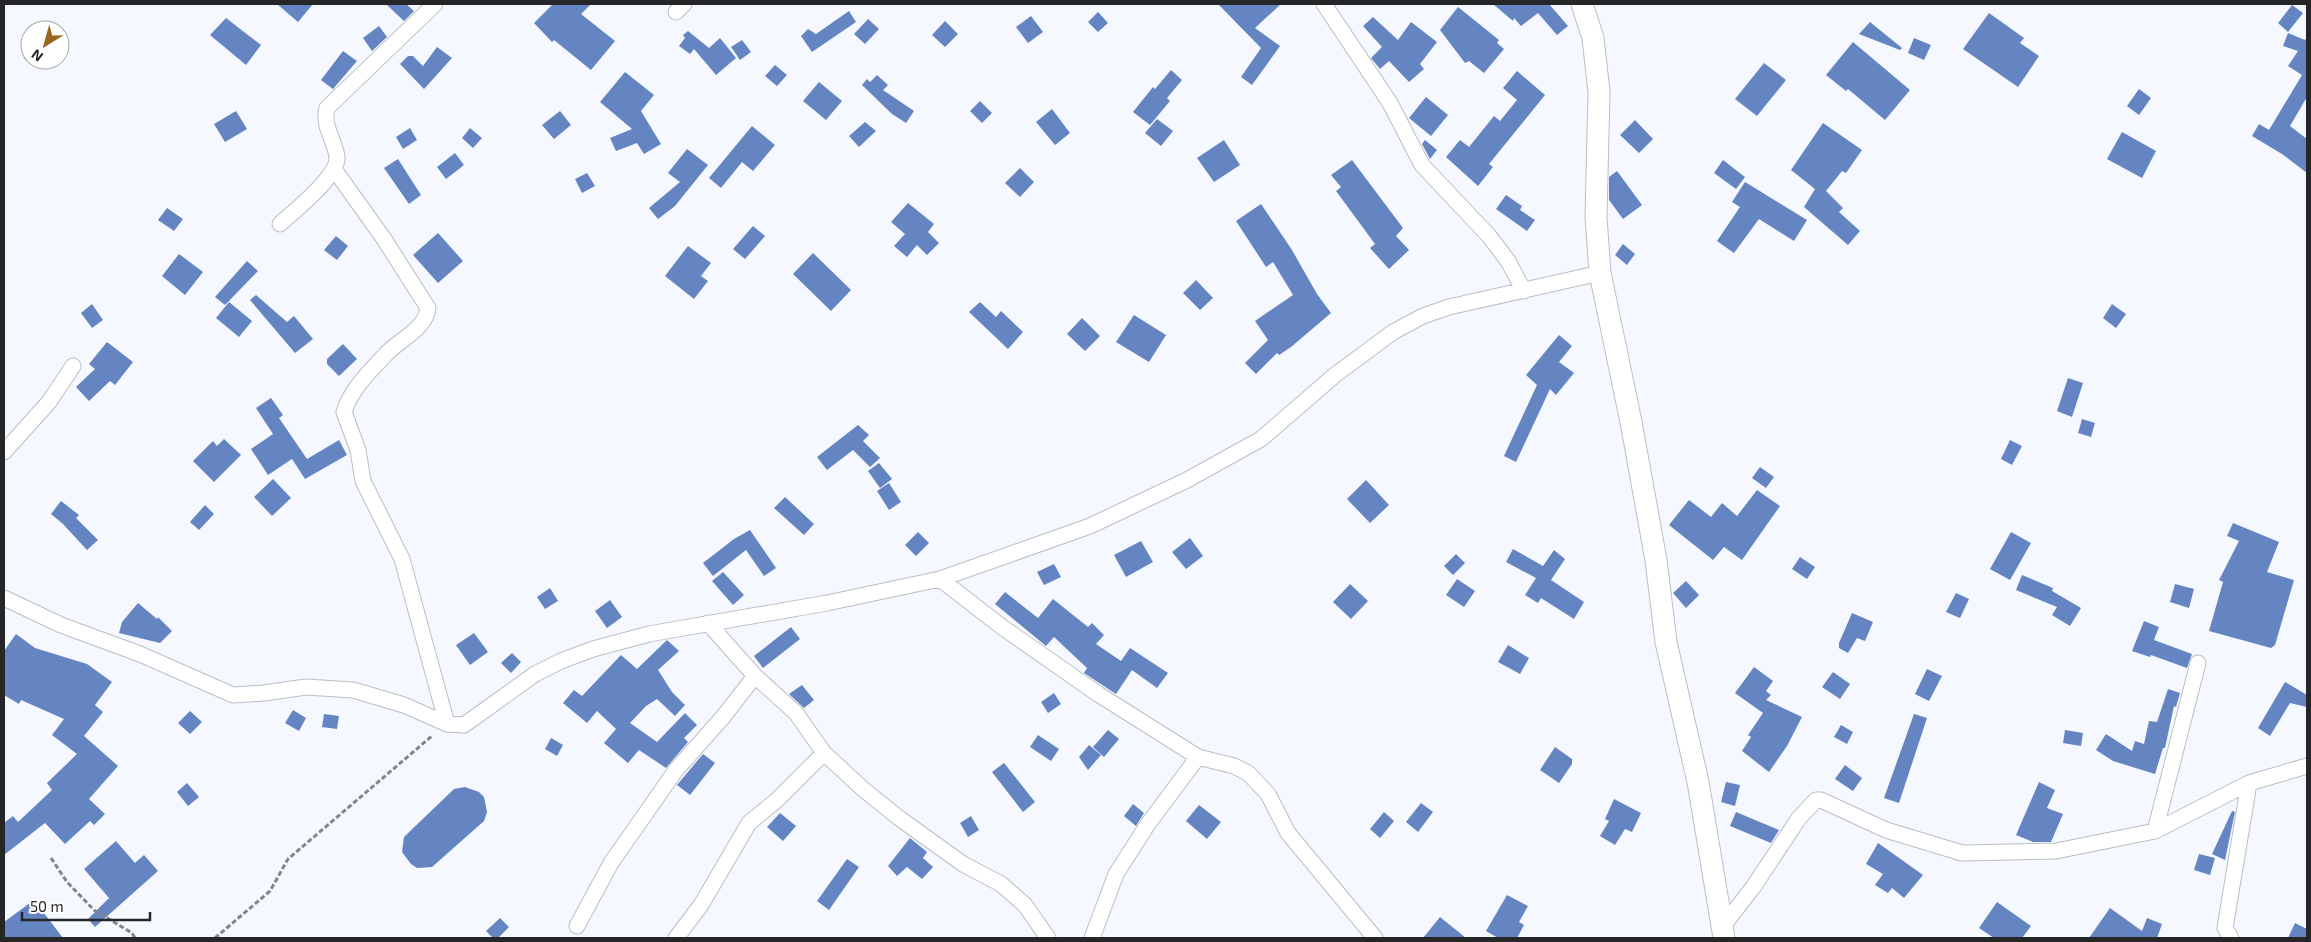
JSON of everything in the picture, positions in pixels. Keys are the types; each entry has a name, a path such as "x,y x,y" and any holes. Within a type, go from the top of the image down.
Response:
{"street":[{"path":"280,224 324,182 334,169 338,158 325,118 327,108 435,4"},
{"path":"1324,4 1390,103 1422,165 1489,236 1508,261 1524,291"},
{"path":"1582,4 1593,38 1599,92 1596,217 1600,273 1631,422 1656,560 1666,642 1698,782 1724,932"},
{"path":"334,169 384,239 428,308 426,318 388,352 354,391 344,412 358,450 363,481 402,559 447,724"},
{"path":"4,598 61,625 140,654 233,695 264,694 306,687 353,690 404,705 447,724 464,725 510,690 561,661 649,634 827,603 940,580 1090,526 1187,480 1261,439 1335,375 1393,332 1423,316 1449,307 1600,273"},
{"path":"4,452 49,402 73,366"},
{"path":"940,580 1002,627 1098,694 1198,757 1234,766 1248,773 1260,783 1268,794 1288,833 1375,938"},
{"path":"708,623 755,676 796,713 824,752 863,789 899,818 963,864 1001,884 1025,905 1048,938"},
{"path":"2155,830 2198,663"},
{"path":"577,926 611,863 676,770 723,717 755,676"},
{"path":"676,938 701,904 749,824 777,800 824,752"},
{"path":"1092,938 1116,874 1148,824 1198,757"},
{"path":"1724,932 1799,818 1816,800 1821,800 1886,830 1962,853 2056,850 2155,830 2249,783 2307,766"},
{"path":"2231,938 2225,928 2249,783"}],"path":[{"path":"215,938 270,891 288,860 447,724"},
{"path":"51,858 68,882 94,910 132,933 135,938"}],"building":[{"path":"277,4 313,4 298,22"},
{"path":"386,4 406,4 414,11 404,21"},
{"path":"553,4 591,4 581,14 615,41 591,70 554,40 552,42 534,23"},
{"path":"1218,4 1281,4 1255,28 1280,46 1252,85 1241,77 1261,48"},
{"path":"1493,4 1549,4 1568,26 1557,35 1538,13 1521,26 1514,18 1513,21"},
{"path":"2292,5 2303,13 2288,32 2278,23"},
{"path":"1458,7 1499,40 1497,43 1504,49 1484,73 1469,61 1465,63 1440,30"},
{"path":"849,11 856,22 812,52 801,36 808,29 816,34"},
{"path":"1098,12 1108,23 1098,32 1088,22"},
{"path":"1989,13 2024,38 2020,43 2039,56 2018,87 1963,49"},
{"path":"1031,16 1043,32 1028,43 1016,27"},
{"path":"1373,17 1398,40 1411,22 1437,42 1420,64 1424,69 1409,82 1389,61 1380,69 1371,58 1382,47 1363,26"},
{"path":"226,18 261,45 246,65 210,35"},
{"path":"868,19 879,29 865,44 854,34"},
{"path":"945,21 958,34 945,47 932,35"},
{"path":"1870,22 1902,48 1900,50 1859,34"},
{"path":"379,26 387,37 372,51 363,38"},
{"path":"688,31 709,48 720,38 736,58 716,75 694,49 690,54 679,46 685,38 683,35"},
{"path":"2288,33 2305,40 2307,37 2307,97 2290,126 2307,139 2307,173 2282,154 2252,136 2259,124 2269,130 2302,75 2288,66 2298,51 2283,46"},
{"path":"1914,38 1931,45 1924,60 1908,53"},
{"path":"742,40 751,52 740,60 731,47"},
{"path":"1853,42 1910,90 1885,120 1848,89 1846,91 1826,75"},
{"path":"437,47 452,58 424,89 400,64 408,56 413,56 423,66"},
{"path":"343,51 357,61 333,89 321,80"},
{"path":"1764,63 1786,80 1757,116 1735,99"},
{"path":"775,65 787,75 777,86 765,76"},
{"path":"1171,70 1182,80 1167,98 1170,101 1150,125 1133,112 1153,87 1155,89"},
{"path":"1517,71 1545,95 1489,164 1493,167 1478,186 1446,157 1460,140 1469,147 1494,116 1500,121 1517,100 1503,88"},
{"path":"625,72 654,95 641,111 661,144 644,154 637,143 616,151 610,138 632,129 600,102"},
{"path":"877,75 888,85 883,90 914,111 906,123 892,114 862,85 867,79 870,82"},
{"path":"819,82 842,101 826,120 803,101"},
{"path":"2139,89 2151,98 2139,115 2127,106"},
{"path":"1426,97 1448,115 1431,136 1409,118"},
{"path":"980,101 992,113 982,123 970,111"},
{"path":"1052,109 1070,133 1055,145 1036,122"},
{"path":"236,111 247,129 225,142 214,124"},
{"path":"560,111 571,125 554,139 542,125"},
{"path":"1157,119 1173,131 1161,146 1145,133"},
{"path":"1635,120 1653,139 1639,153 1620,135"},
{"path":"865,122 876,131 859,147 849,136"},
{"path":"1823,123 1862,150 1846,173 1842,171 1826,191 1843,208 1839,212 1860,231 1848,245 1804,207 1815,189 1791,170"},
{"path":"752,126 775,145 753,171 742,162 721,188 709,178"},
{"path":"410,128 417,140 403,149 396,137"},
{"path":"470,128 482,138 473,148 462,138"},
{"path":"2122,132 2156,151 2142,178 2107,159"},
{"path":"1224,140 1240,165 1214,182 1197,158"},
{"path":"1425,140 1437,150 1430,159 1422,144"},
{"path":"687,149 708,165 675,206 658,219 649,208 680,182 668,173"},
{"path":"455,153 464,165 446,179 437,167"},
{"path":"398,159 421,195 409,204 384,168"},
{"path":"1352,160 1403,228 1396,236 1409,250 1389,269 1370,248 1375,244 1336,191 1341,187 1331,175"},
{"path":"1723,160 1745,177 1736,189 1714,173"},
{"path":"1020,168 1034,182 1020,197 1005,183"},
{"path":"1617,171 1642,205 1623,219 1609,200 1609,177"},
{"path":"587,173 595,186 582,193 575,179"},
{"path":"1745,182 1807,220 1794,241 1759,219 1734,253 1717,241 1740,207 1732,202"},
{"path":"1506,195 1522,206 1520,210 1535,220 1527,231 1496,209"},
{"path":"908,203 934,224 928,232 939,243 927,255 917,245 907,257 894,246 905,234 891,222"},
{"path":"1261,204 1292,250 1317,294 1331,313 1291,347 1279,355 1277,353 1256,374 1245,363 1268,340 1255,321 1293,295 1273,262 1266,267 1236,221"},
{"path":"167,208 183,219 174,231 158,220"},
{"path":"753,226 765,236 745,259 733,249"},
{"path":"438,233 463,261 438,283 413,255"},
{"path":"336,236 348,246 337,260 324,250"},
{"path":"1623,244 1635,254 1627,265 1615,255"},
{"path":"688,246 711,263 701,276 708,281 694,299 665,276"},
{"path":"813,253 851,290 831,311 793,274"},
{"path":"179,254 203,272 185,295 162,276"},
{"path":"247,261 258,271 225,305 215,297"},
{"path":"1196,280 1213,298 1200,310 1183,293"},
{"path":"256,295 287,322 294,316 313,339 295,353 250,300"},
{"path":"229,302 252,321 239,337 216,318"},
{"path":"980,302 996,317 1001,311 1023,332 1008,349 969,312"},
{"path":"92,304 103,320 92,328 81,313"},
{"path":"2112,304 2126,314 2116,328 2103,318"},
{"path":"1134,315 1166,335 1149,362 1116,342"},
{"path":"1082,318 1100,336 1085,351 1067,334"},
{"path":"1559,335 1572,346 1559,362 1574,373 1556,395 1550,389 1516,462 1504,456 1537,385 1526,375"},
{"path":"107,342 133,362 115,385 110,381 89,401 76,387 95,369 89,364"},
{"path":"343,344 357,359 339,376 327,364 327,359"},
{"path":"2068,378 2083,383 2072,417 2057,411"},
{"path":"271,398 283,415 279,418 307,459 339,440 347,455 305,479 292,459 268,475 251,449 273,434 256,408"},
{"path":"2082,419 2095,423 2091,437 2078,433"},
{"path":"858,425 869,435 863,441 880,458 870,467 853,450 827,470 817,457"},
{"path":"224,439 241,455 214,482 193,461 213,441 217,446"},
{"path":"2010,440 2022,446 2012,465 2001,459"},
{"path":"879,463 892,479 880,488 868,471"},
{"path":"1760,467 1774,477 1766,488 1752,478"},
{"path":"273,479 291,498 272,516 254,497"},
{"path":"1366,480 1389,505 1370,523 1347,499"},
{"path":"889,483 901,502 889,510 877,491"},
{"path":"1757,490 1780,506 1742,560 1724,547 1713,560 1669,525 1689,500 1711,517 1722,503 1737,516"},
{"path":"785,497 814,524 804,535 774,508"},
{"path":"61,501 79,515 76,518 98,540 87,550 51,514"},
{"path":"205,505 214,514 199,530 190,522"},
{"path":"2233,523 2279,542 2267,572 2294,580 2275,645 2271,648 2209,631 2223,582 2219,580 2239,541 2227,536"},
{"path":"750,530 776,568 764,576 746,550 713,576 703,563 734,539"},
{"path":"918,532 929,543 916,556 905,545"},
{"path":"2011,532 2031,543 2010,580 1990,569"},
{"path":"1190,538 1203,556 1186,569 1172,552"},
{"path":"1141,541 1153,562 1126,577 1114,555"},
{"path":"1513,549 1543,566 1554,550 1565,559 1551,580 1584,602 1574,619 1541,598 1538,603 1525,595 1536,578 1506,562"},
{"path":"1456,554 1465,563 1453,575 1444,566"},
{"path":"1800,557 1815,567 1807,579 1792,569"},
{"path":"1054,564 1061,577 1044,585 1037,572"},
{"path":"723,572 744,595 733,605 712,581"},
{"path":"2022,575 2053,588 2052,591 2081,608 2070,626 2052,615 2057,607 2016,590"},
{"path":"1457,579 1475,591 1464,607 1446,595"},
{"path":"1686,581 1699,595 1686,608 1673,593"},
{"path":"1350,584 1368,601 1351,619 1333,602"},
{"path":"2175,584 2194,589 2189,608 2170,602"},
{"path":"550,588 558,601 545,609 537,597"},
{"path":"1005,592 1038,618 1053,599 1088,627 1092,623 1104,635 1096,644 1121,661 1130,648 1168,673 1157,688 1132,670 1116,694 1084,673 1087,668 1054,637 1046,646 995,604"},
{"path":"1956,593 1969,599 1960,618 1946,612"},
{"path":"610,600 622,617 607,628 595,611"},
{"path":"138,603 157,619 158,617 172,631 160,643 119,633 122,622"},
{"path":"1852,613 1873,622 1865,641 1857,638 1848,653 1839,648 1839,643"},
{"path":"2144,621 2159,627 2154,640 2192,654 2187,668 2151,655 2150,657 2132,651"},
{"path":"791,627 800,639 763,668 754,656"},
{"path":"474,633 488,652 470,665 456,645"},
{"path":"16,634 35,648 87,664 112,682 95,705 103,712 84,736 118,766 89,799 105,814 94,825 90,821 65,844 45,823 4,855 4,823 13,816 18,822 52,790 47,783 77,754 52,735 64,719 21,700 19,704 4,695 4,651"},
{"path":"667,640 679,651 658,670 672,692 685,705 675,716 657,699 646,706 630,723 657,742 685,713 697,725 684,738 688,742 666,768 639,750 628,763 604,743 616,729 597,711 587,723 563,703 574,690 582,696 621,655 637,669"},
{"path":"1508,645 1529,658 1520,674 1498,662"},
{"path":"512,653 521,662 511,673 501,663"},
{"path":"1754,667 1773,681 1766,691 1771,695 1766,700 1802,717 1787,746 1769,772 1742,751 1751,737 1748,735 1763,713 1735,693"},
{"path":"1927,669 1942,676 1929,701 1915,694"},
{"path":"1833,672 1850,684 1840,699 1822,687"},
{"path":"2285,682 2307,695 2307,707 2290,703 2270,736 2258,728"},
{"path":"802,685 814,700 804,708 789,694"},
{"path":"2168,689 2180,693 2176,707 2174,706 2165,748 2163,748 2155,774 2113,761 2096,750 2106,734 2132,751 2135,741 2144,744 2149,721 2157,722"},
{"path":"1054,693 1061,704 1048,713 1041,702"},
{"path":"293,710 306,718 299,731 285,723"},
{"path":"190,711 202,722 190,734 178,723"},
{"path":"324,714 339,716 337,729 322,727"},
{"path":"1914,714 1927,718 1899,803 1884,798"},
{"path":"1841,725 1853,732 1847,744 1834,737"},
{"path":"1108,730 1119,739 1104,757 1093,747"},
{"path":"2065,730 2083,733 2081,746 2063,743"},
{"path":"1038,735 1059,749 1051,761 1030,747"},
{"path":"551,738 563,745 557,756 545,749"},
{"path":"1089,745 1101,755 1088,770 1079,757"},
{"path":"1555,747 1572,759 1572,764 1559,783 1540,770"},
{"path":"703,754 715,763 690,795 677,785"},
{"path":"1004,763 1035,802 1023,812 992,772"},
{"path":"1845,765 1862,778 1853,791 1835,779"},
{"path":"1726,782 1740,785 1735,806 1721,802"},
{"path":"2039,782 2055,790 2047,808 2063,814 2051,842 2033,842 2016,835"},
{"path":"187,783 199,797 188,806 177,792"},
{"path":"465,787 479,792 484,797 487,812 484,821 432,867 417,868 411,864 402,852 404,837 454,789"},
{"path":"1614,799 1641,813 1632,832 1625,829 1615,845 1600,836 1609,821 1605,819"},
{"path":"1421,803 1433,812 1418,832 1406,822"},
{"path":"1133,804 1144,813 1136,826 1124,816"},
{"path":"1199,805 1221,822 1207,839 1186,821"},
{"path":"2232,811 2235,812 2225,860 2212,854"},
{"path":"1384,812 1394,821 1380,838 1370,829"},
{"path":"1736,812 1779,830 1771,843 1730,826"},
{"path":"780,813 796,826 783,841 767,827"},
{"path":"971,816 979,830 968,837 960,823"},
{"path":"910,838 927,852 923,858 933,867 922,879 907,867 897,876 888,866"},
{"path":"116,841 135,863 144,855 158,871 95,927 88,919 109,898 84,869"},
{"path":"1878,843 1923,875 1904,898 1892,888 1888,893 1875,885 1883,874 1866,864"},
{"path":"2199,854 2215,858 2210,875 2194,870"},
{"path":"847,859 859,867 829,910 817,901"},
{"path":"1507,895 1528,906 1519,922 1524,925 1517,938 1498,938 1486,931"},
{"path":"34,900 63,938 4,938 4,922"},
{"path":"1997,902 2031,926 2022,938 1994,938 1979,928"},
{"path":"2110,908 2142,931 2147,918 2162,924 2157,938 2089,938"},
{"path":"1440,917 1466,938 1423,938"},
{"path":"500,918 509,927 498,938 493,938 486,931"},
{"path":"2295,923 2307,929 2307,938 2288,938"}]}
